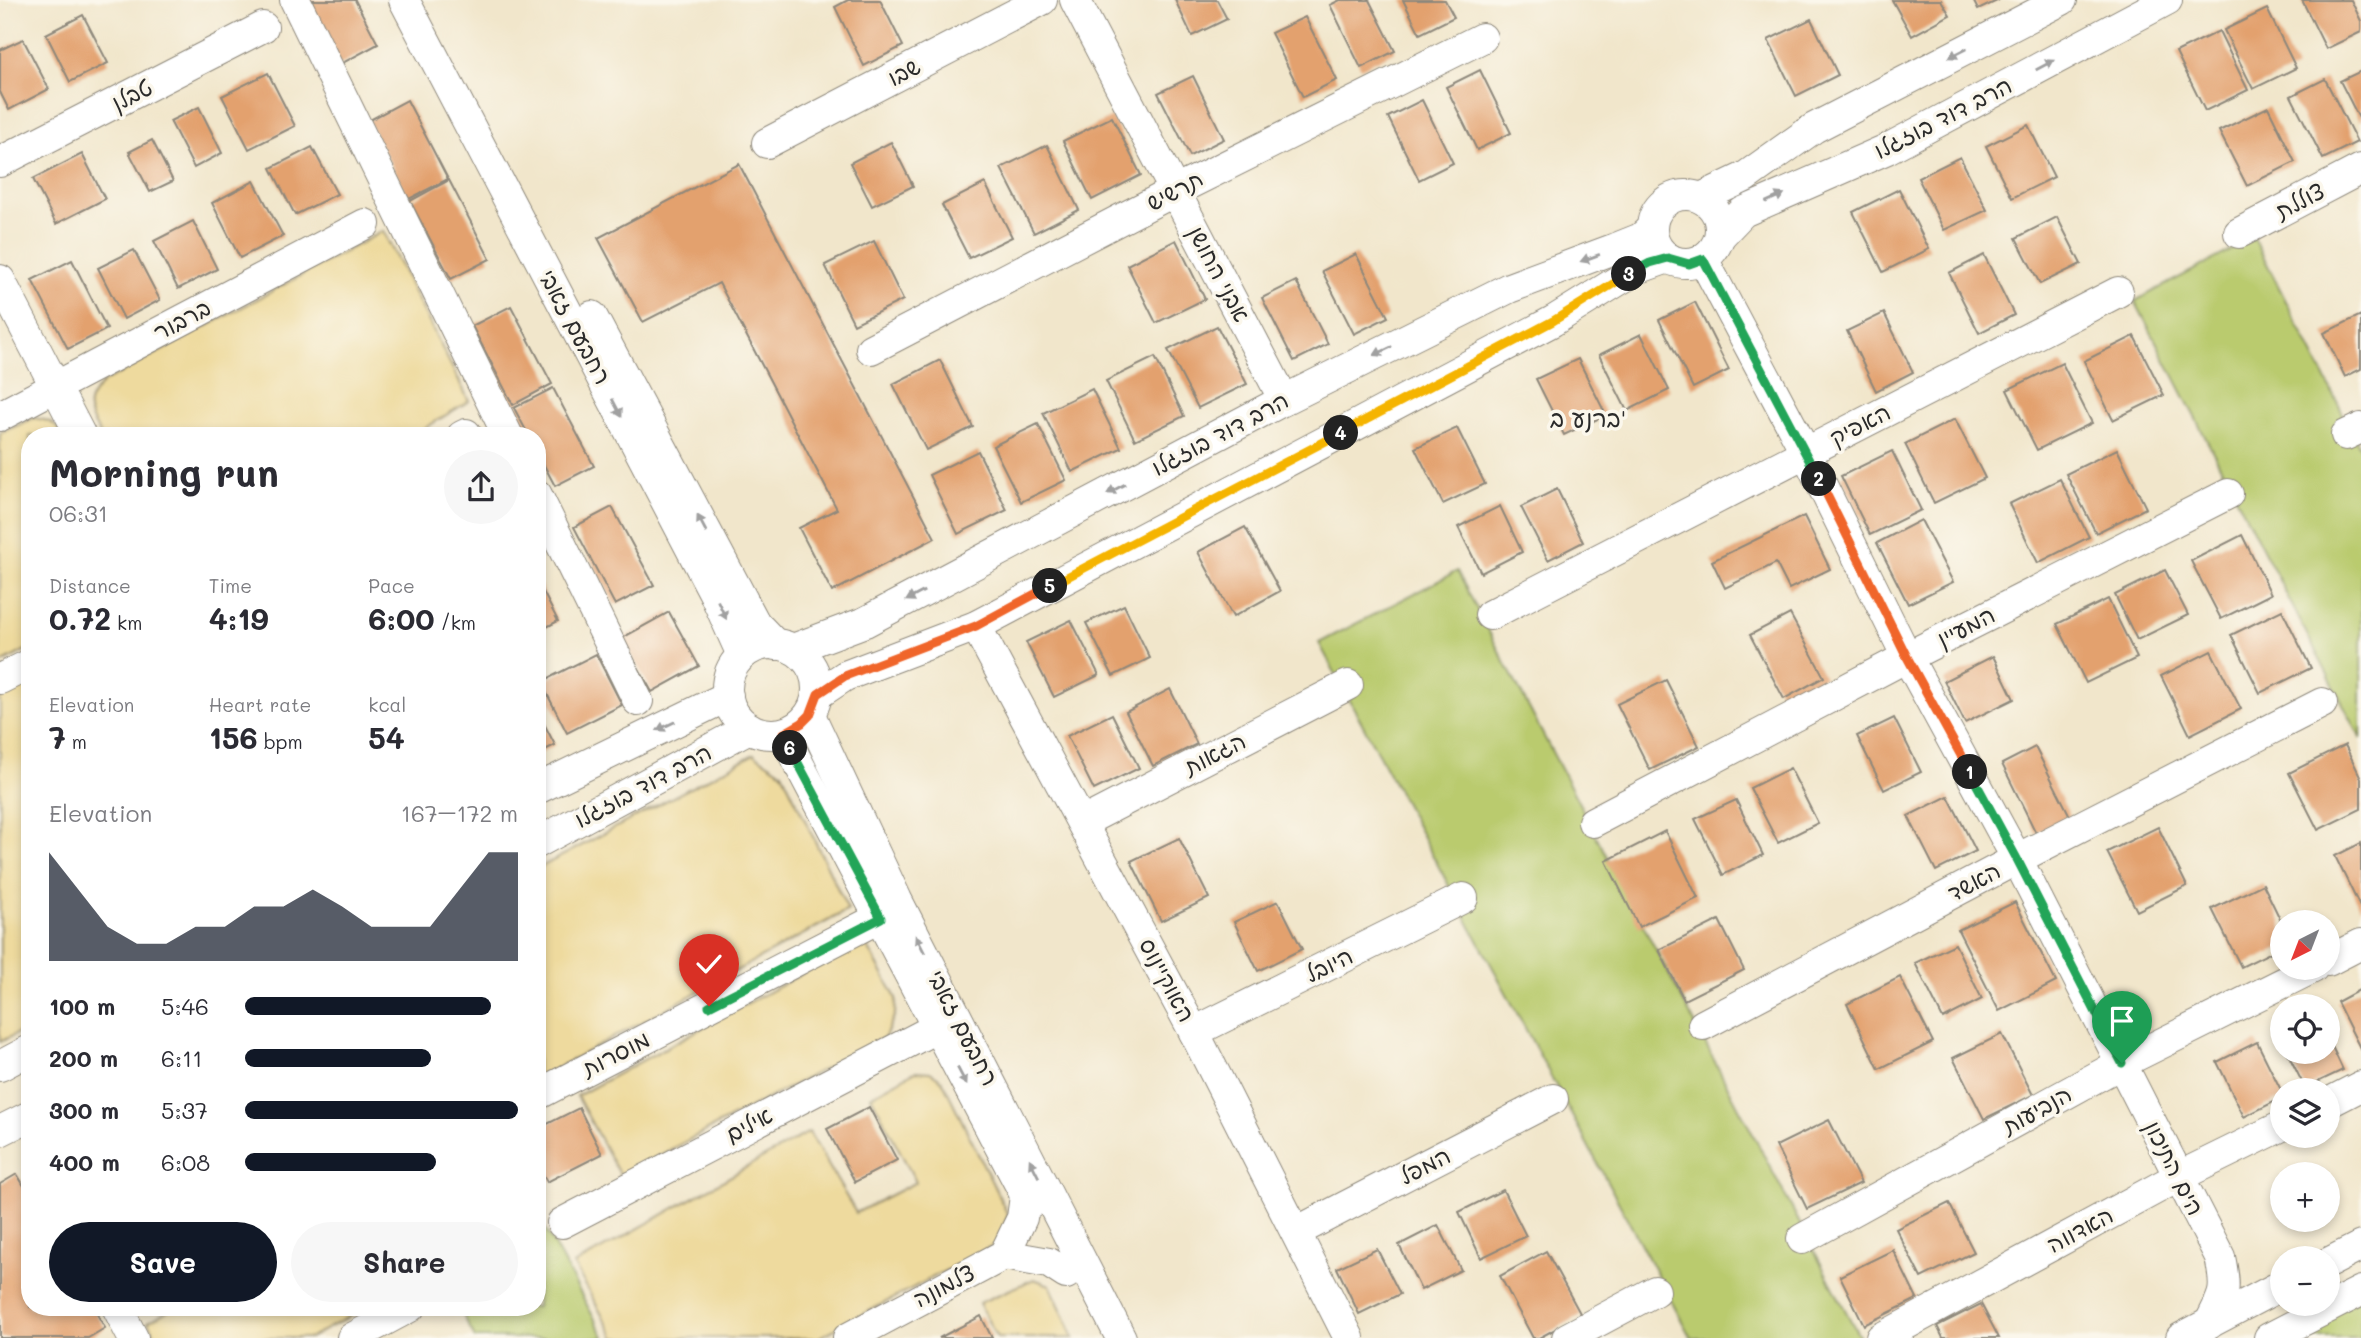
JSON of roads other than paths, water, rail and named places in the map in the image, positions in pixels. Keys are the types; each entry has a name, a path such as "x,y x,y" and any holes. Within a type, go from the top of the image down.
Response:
{"street":[{"path":"295,0 504,427"},
{"name":"רחבעם זאבי","path":"404,0 714,593 742,655"},
{"name":"רחבעם זאבי","path":"425,0 755,623 784,647"},
{"name":"שבו","path":"767,143 1042,0"},
{"name":"אבני החושן","path":"1075,0 1284,400"},
{"path":"1701,198 1745,177 1814,128 2028,9 2062,0"},
{"name":"הרב דוד בוזגלו","path":"1712,248 1744,212 1887,149 2167,0"},
{"name":"טבלן","path":"0,162 263,27"},
{"name":"תרשיש","path":"871,349 1175,191 1482,38"},
{"name":"צוללת","path":"2239,233 2361,169"},
{"path":"1690,194 1711,205 1718,214 1721,225 1712,248 1689,264 1668,258 1653,240 1651,229 1653,217 1659,207 1668,199 1690,194"},
{"name":"ברבור","path":"0,416 365,224"},
{"name":"הרב דוד בוזגלו","path":"784,647 865,622 1284,400 1509,288 1641,238 1651,229"},
{"name":"הים התיכון","path":"1712,248 1806,453 1907,657 2017,859 2220,1257 2225,1285 2209,1324"},
{"path":"814,704 817,681 813,668 805,658 784,647 754,648 742,655 729,677 728,696 734,714 749,729 783,734 793,730 814,704 845,676 976,626 1553,321 1637,269 1668,258"},
{"path":"0,280 75,427"},
{"name":"האפיק","path":"1490,615 2118,292"},
{"name":"המעיין","path":"1593,822 1907,657 2228,494"},
{"path":"546,513 638,701"},
{"name":"האוקיינוס","path":"976,626 1194,1032 1349,1338"},
{"path":"0,679 21,668"},
{"name":"הגאות","path":"1083,822 1348,685"},
{"name":"הרב דוד בוזגלו","path":"546,785 728,696"},
{"name":"האשד","path":"1703,1025 2017,859 2322,703"},
{"name":"רחבעם זאבי","path":"814,704 897,900 1121,1338"},
{"name":"הרב דוד בוזגלו","path":"546,838 749,729"},
{"name":"רחבעם זאבי","path":"783,734 1026,1196 1097,1338"},
{"name":"היובל","path":"1194,1032 1463,898"},
{"name":"מוסרות","path":"546,1090 881,918"},
{"path":"2340,955 2361,944"},
{"name":"הנביעות","path":"1802,1239 2122,1063 2289,980"},
{"name":"אילים","path":"562,1223 936,1028"},
{"path":"0,1066 21,1055"},
{"path":"2340,1097 2361,1086"},
{"name":"המפל","path":"1296,1233 1553,1099"},
{"name":"האדווה","path":"1881,1338 2178,1177 2270,1132"},
{"path":"1026,1196 1022,1218 1004,1255 1049,1263 1066,1273"},
{"path":"2340,1257 2361,1246"},
{"name":"צלמונה","path":"848,1338 1004,1255"},
{"name":"הים התיכון","path":"2220,1257 2250,1279 2270,1284"},
{"path":"1567,1338 1655,1291"},
{"path":"2269,1338 2361,1291"},
{"path":"2181,1338 2270,1292"},
{"path":"352,1338 393,1316"}],"district":[{"name":"ברנע ב'","path":"1588,419"}]}
